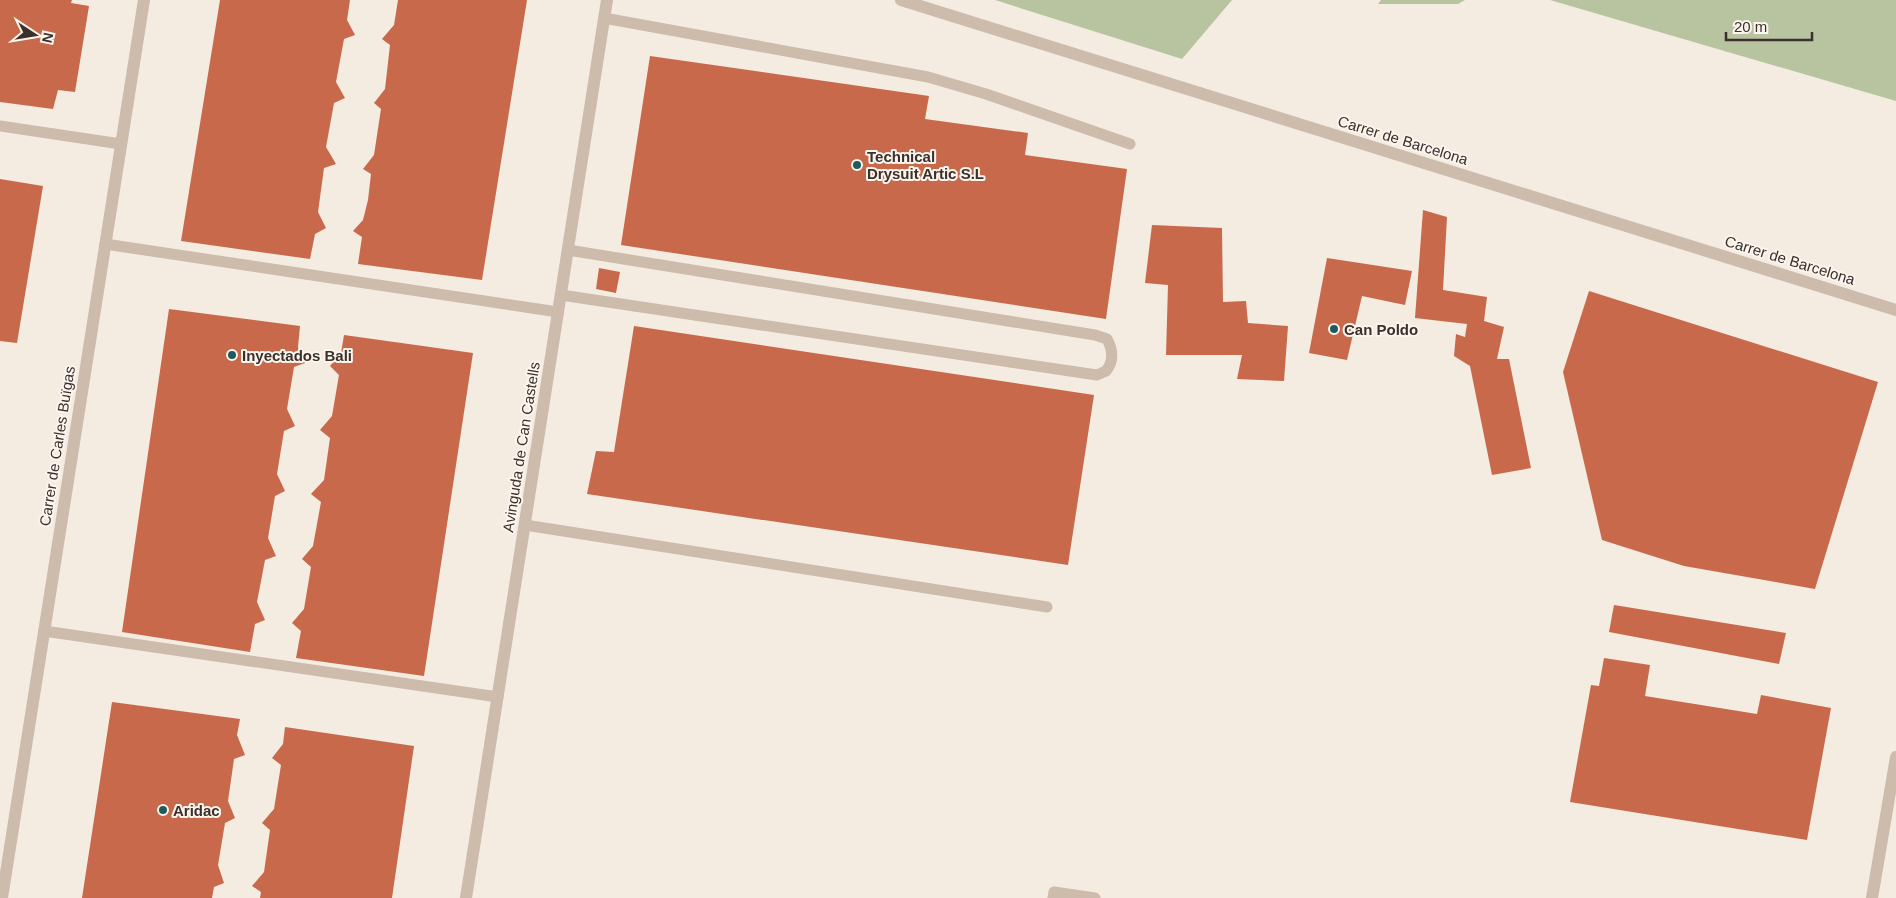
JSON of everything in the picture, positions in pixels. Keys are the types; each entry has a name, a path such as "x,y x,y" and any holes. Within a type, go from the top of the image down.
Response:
{"street":[{"name":"Carrer de Carles Buïgas","path":"2,898 144,0"},
{"name":"Avinguda de Can Castells","path":"466,898 607,0"},
{"name":"Carrer de Barcelona","path":"901,0 1896,310"},
{"path":"1872,898 1896,757"}],"lane":[{"path":"604,18 928,77 986,94 1130,144"},
{"path":"0,126 121,144"},
{"path":"106,244 558,312"},
{"path":"561,295 1097,375 1106,371 1111,359 1112,352 1107,339 1095,335 568,250"},
{"path":"525,525 1047,607"},
{"path":"44,630 498,697"},
{"path":"1053,898 1054,892 1095,898"}],"green space":[{"path":"995,0 1232,0 1182,59"},
{"path":"1381,0 1465,0 1458,4 1378,4"},
{"path":"1550,0 1896,0 1896,101"}],"building":[{"path":"0,0 72,0 71,3 89,6 75,92 58,90 53,109 0,102"},
{"path":"220,0 350,0 347,20 355,35 344,39 336,82 345,98 334,103 326,147 336,164 324,168 318,212 326,228 315,234 310,259 181,241"},
{"path":"398,0 527,0 482,280 358,264 362,237 353,231 363,220 368,200 371,174 363,169 374,155 381,109 374,103 385,89 390,45 382,39 394,25"},
{"path":"650,56 929,96 925,119 1028,133 1025,155 1127,169 1106,319 621,245"},
{"path":"0,179 43,186 17,343 0,341"},
{"path":"1423,210 1447,217 1443,290 1487,297 1484,321 1504,327 1497,359 1509,359 1531,468 1492,475 1470,366 1454,356 1456,334 1465,337 1467,324 1415,318"},
{"path":"1152,225 1222,228 1223,302 1246,301 1248,323 1288,326 1284,381 1237,379 1242,355 1166,355 1168,285 1145,283"},
{"name":"Can Poldo","path":"1327,258 1412,271 1405,305 1362,296 1347,360 1309,353"},
{"path":"599,268 620,272 616,293 596,289"},
{"path":"1589,291 1878,382 1815,589 1684,566 1602,540 1563,372"},
{"path":"169,309 300,326 298,347 305,363 294,367 287,409 295,426 284,431 277,474 285,491 275,496 268,538 276,556 265,560 257,602 265,620 255,624 250,652 122,632"},
{"path":"634,326 1094,395 1068,565 587,494 596,451 614,452"},
{"path":"344,335 473,353 424,676 296,658 301,631 292,623 304,609 311,567 302,559 313,546 321,502 311,494 324,480 330,438 320,430 332,416 339,375 330,366 341,353"},
{"path":"1614,605 1786,633 1779,664 1609,632"},
{"path":"1604,658 1650,665 1645,696 1757,714 1761,695 1831,708 1807,840 1570,802 1591,685 1599,686"},
{"path":"112,702 240,719 237,735 245,755 234,759 228,801 235,818 225,823 218,865 224,883 214,887 212,898 82,898"},
{"path":"285,727 414,746 392,898 260,898 261,892 252,886 264,872 270,830 262,823 274,809 281,765 272,758 283,744"}],"place":[{"name":"Technical Drysuit Artic S.L","path":"857,165"},
{"name":"Can Poldo","path":"1334,329"},
{"name":"Inyectados Bali","path":"232,355"},
{"name":"Aridac","path":"163,810"}]}
